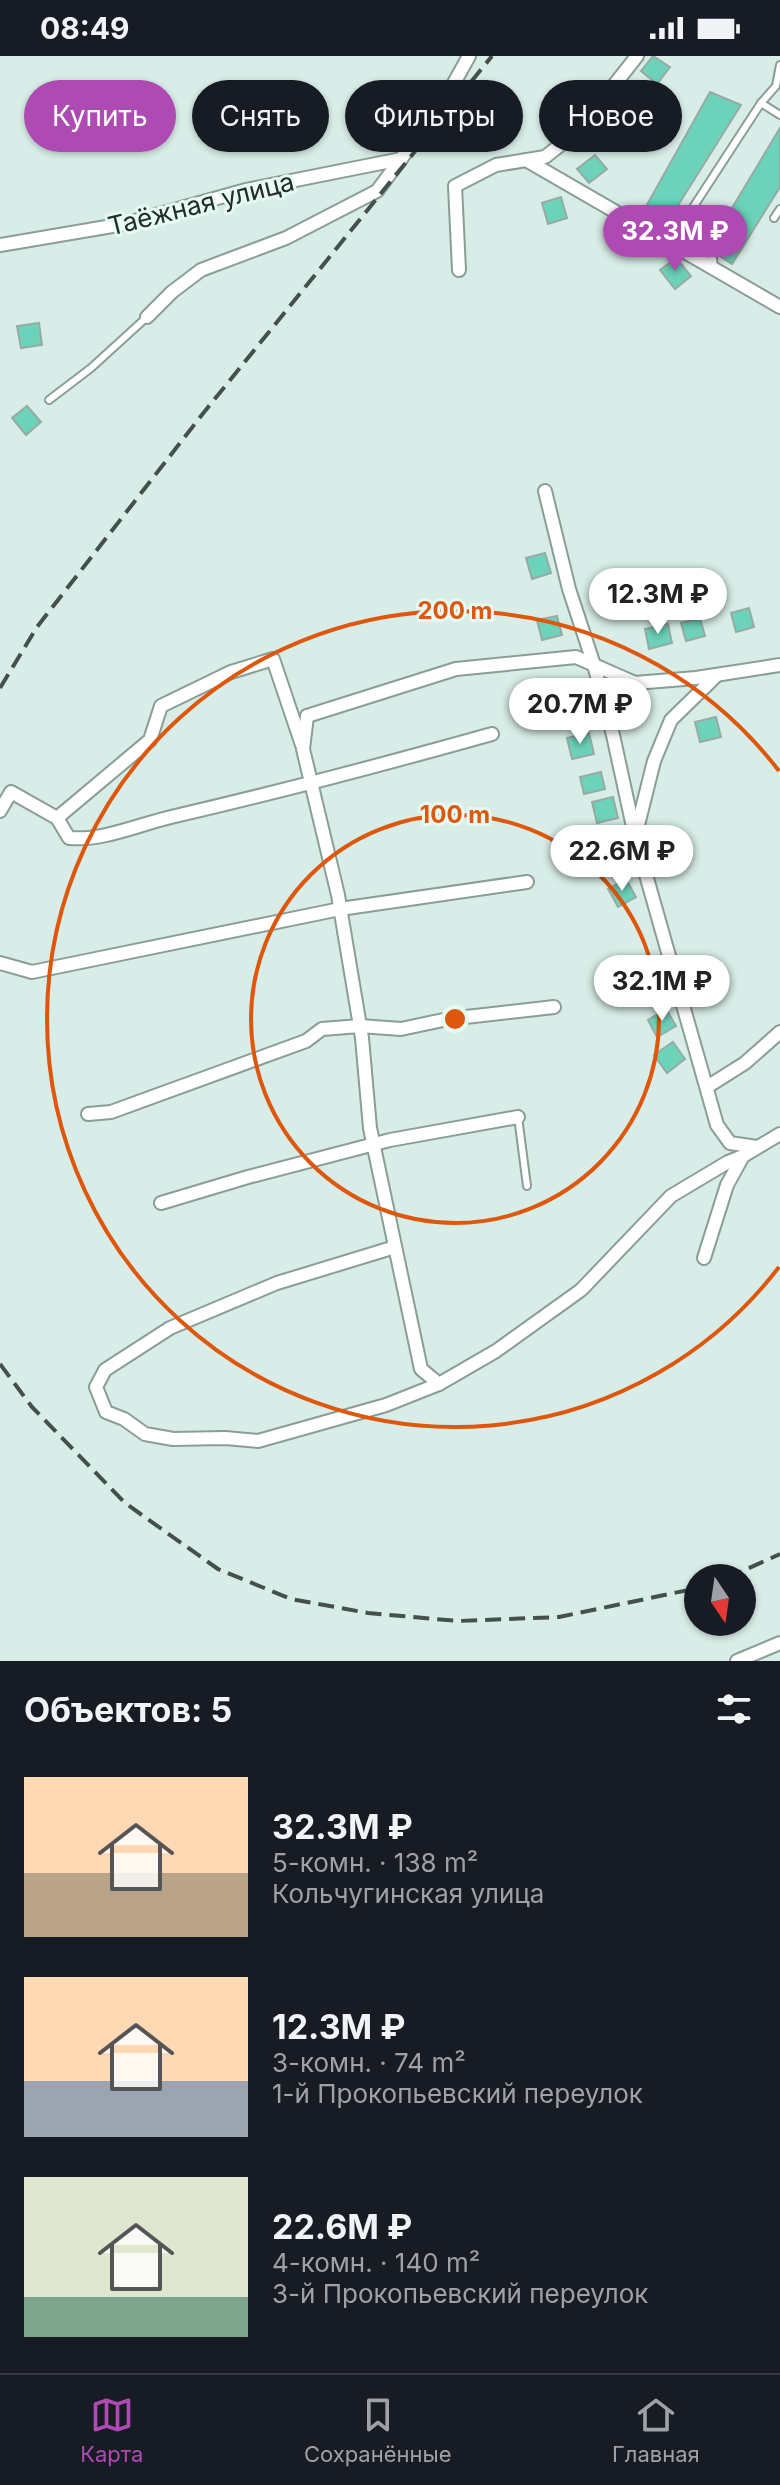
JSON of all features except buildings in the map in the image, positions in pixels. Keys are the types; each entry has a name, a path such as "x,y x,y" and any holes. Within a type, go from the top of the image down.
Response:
{"street":[{"path":"147,317 172,292 201,270 286,238 377,191 444,101 469,56"},
{"path":"459,270 455,186 496,165 545,157 578,131 637,56"},
{"name":"Таёжная улица","path":"0,245 124,224 246,190 401,159"},
{"path":"526,160 780,307"},
{"path":"545,491 569,589 594,665 635,836 717,1125 730,1143 757,1147"},
{"path":"303,749 307,716 456,669 576,657 635,683 780,665"},
{"path":"57,818 150,740 161,706 231,672 273,659 303,749 340,909 360,1026 374,1145 421,1369 439,1384"},
{"path":"635,836 654,761 671,720 716,675"},
{"path":"0,811 11,792 57,818 69,838 88,839 160,819 311,785 492,734"},
{"path":"0,963 32,972 340,909 527,882"},
{"path":"88,1114 111,1112 306,1041 322,1029 360,1026 401,1029 448,1019 554,1007"},
{"path":"707,1087 745,1063 780,1032"},
{"path":"161,1203 374,1145 518,1117"},
{"path":"395,1247 277,1283 170,1328 105,1370 96,1387 106,1412 124,1419 145,1434 173,1439 258,1441 386,1405 439,1384 496,1351 581,1290 671,1196 780,1134"},
{"path":"704,1258 727,1185 743,1156"},
{"path":"737,1661 780,1643"}],"lane":[{"path":"714,269 713,258 675,231 761,103 776,86 780,65"},
{"path":"761,103 780,115"},
{"path":"774,218 780,209"},
{"path":"49,400 91,368 147,317"},
{"path":"518,1117 527,1186"}],"railway":[{"path":"0,688 37,627 201,416 492,56"},
{"path":"0,1364 32,1407 125,1503 218,1569 291,1599 368,1613 458,1621 559,1617 684,1591"},
{"path":"756,1565 780,1554"}]}
